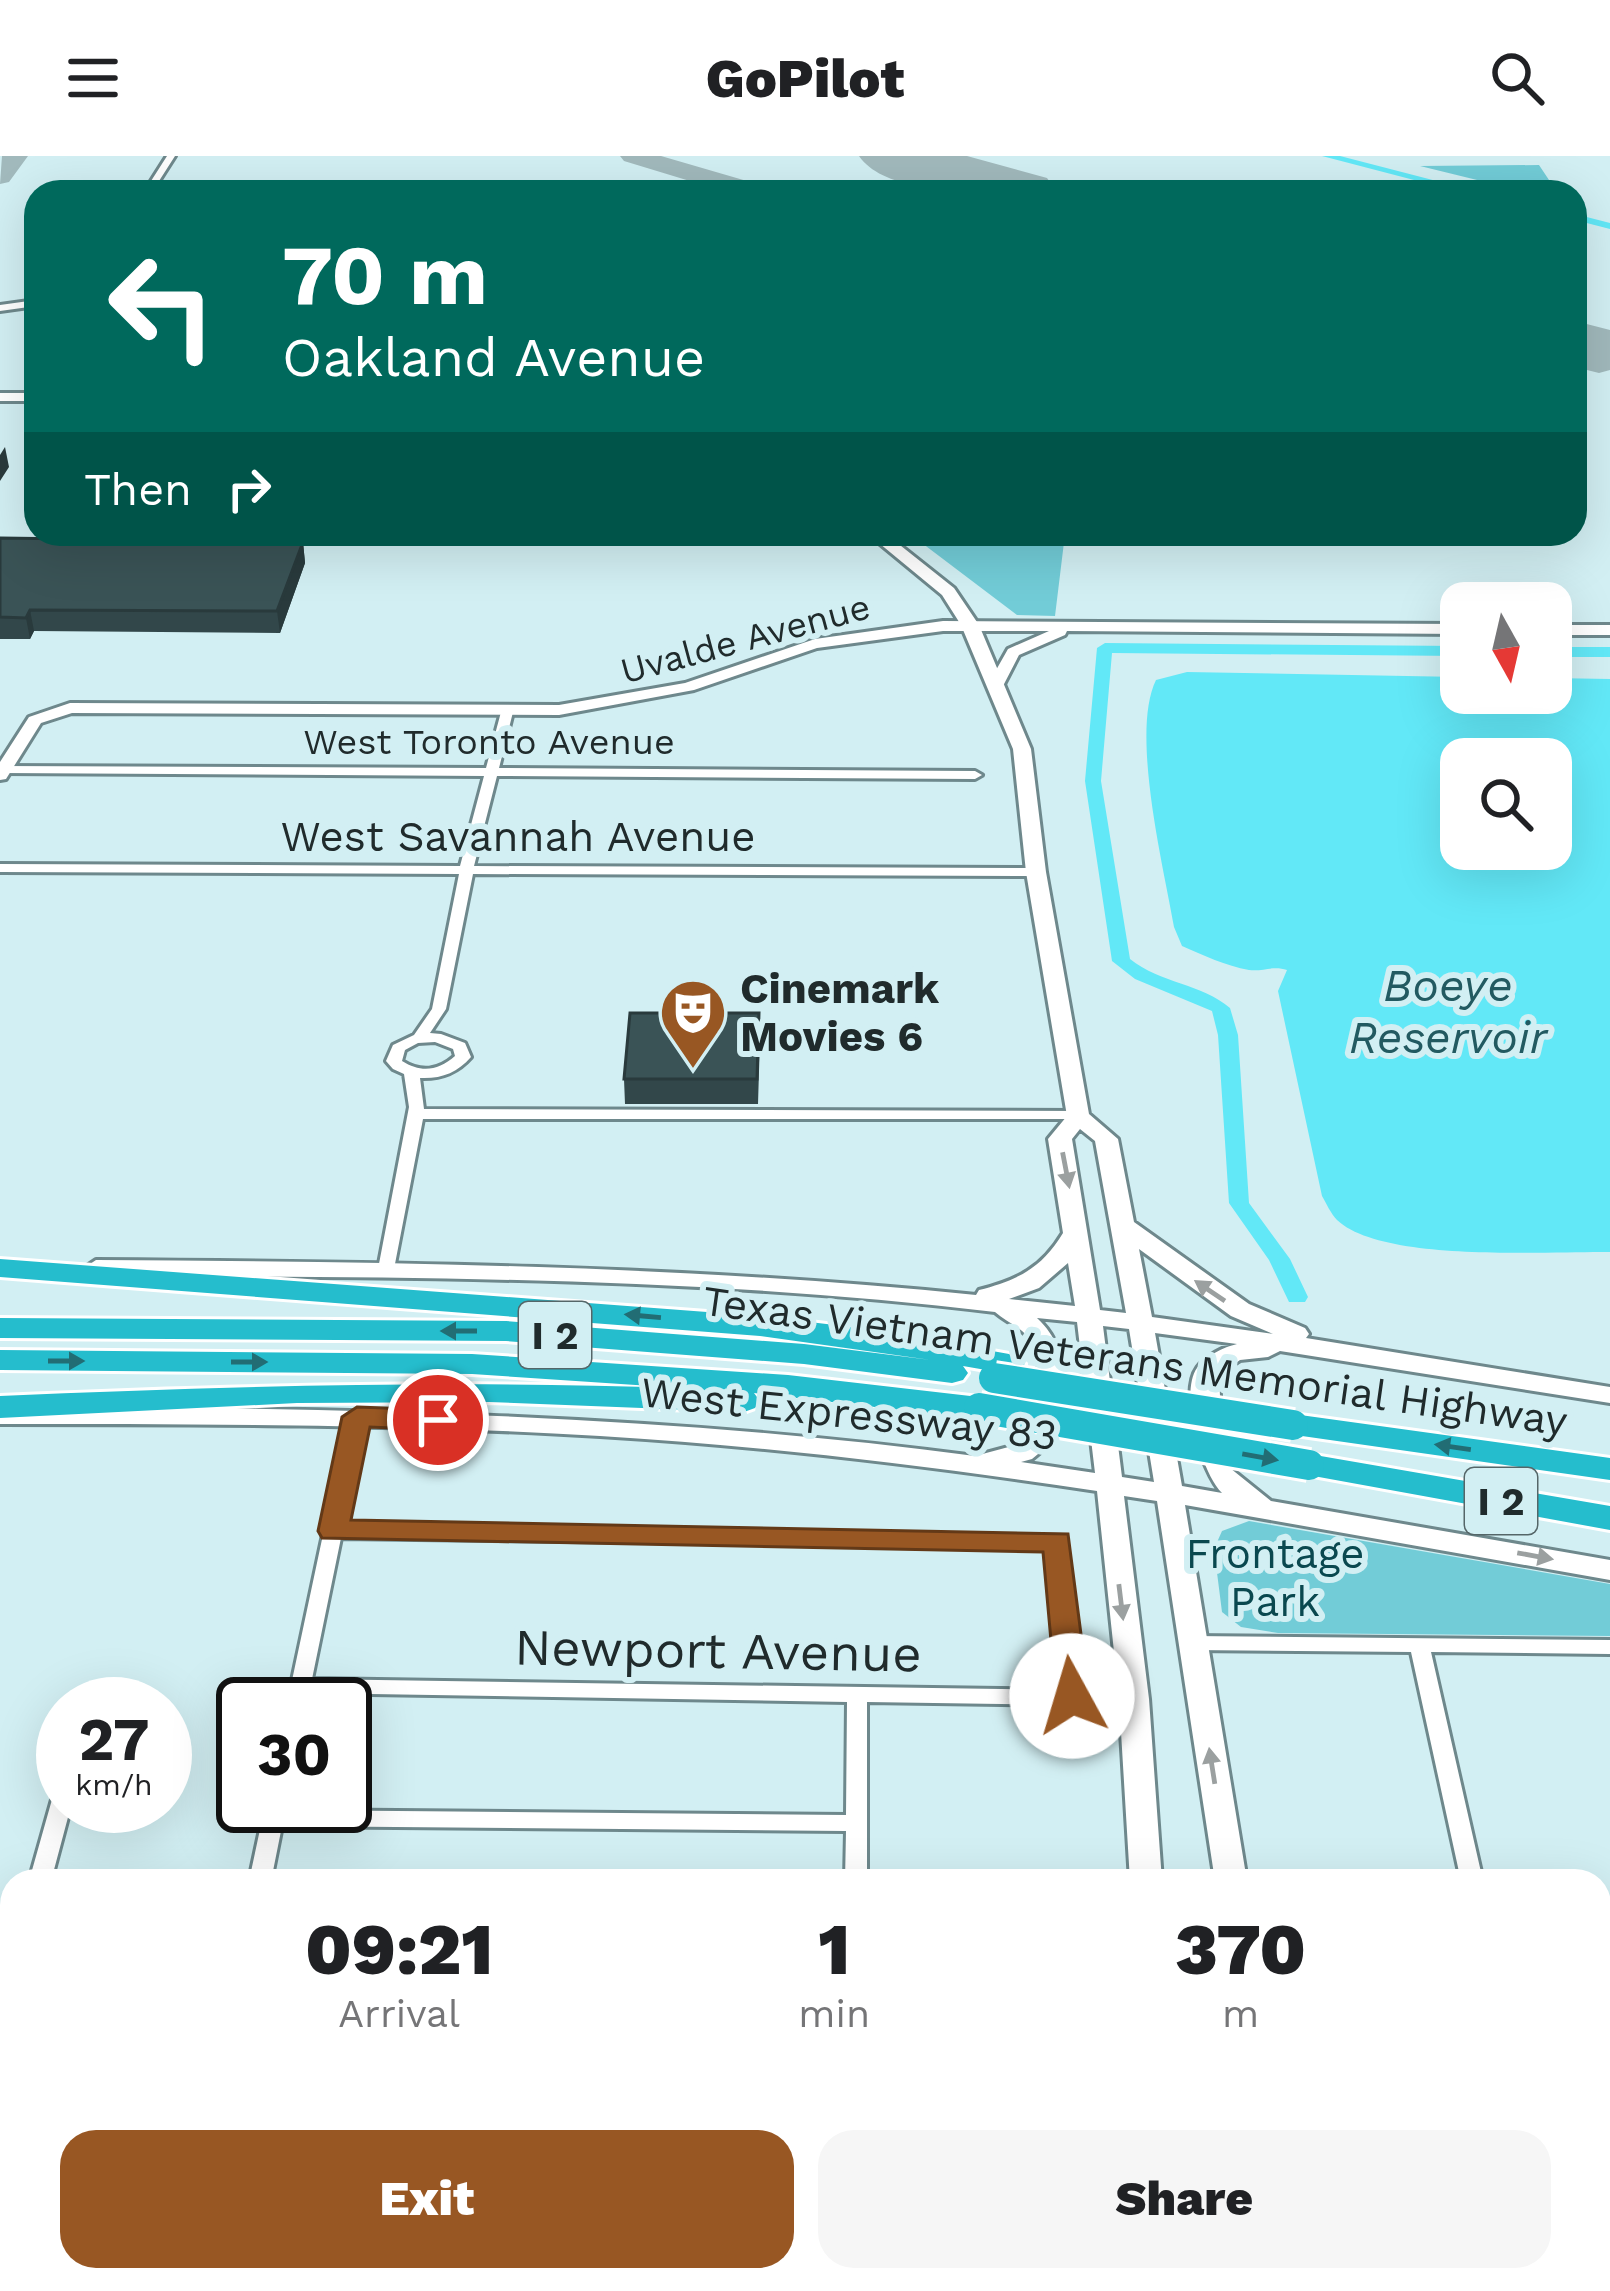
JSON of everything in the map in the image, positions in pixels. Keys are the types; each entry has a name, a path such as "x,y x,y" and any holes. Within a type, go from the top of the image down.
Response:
{"highway":[{"path":"0,1268 760,1326 994,1384"},
{"name":"Texas Vietnam Veterans Memorial Highway","path":"0,1328 506,1331 804,1354 1610,1469"},
{"name":"Texas Vietnam Veterans Memorial Highway","path":"0,1360 472,1364 788,1385 994,1384 1309,1465 1610,1518"},
{"path":"0,1411 297,1393 994,1384"},
{"path":"1393,1480 1610,1531"}],"main road":[{"path":"891,546 949,592 970,626 1022,749 1036,872 1078,1116 1106,1139 1125,1227 1229,1869"},
{"path":"1078,1116 1060,1139 1089,1313 1134,1699 1145,1869"},
{"path":"1125,1227 1240,1310 1355,1354"},
{"path":"927,1298 994,1294 1034,1283 1052,1269 1077,1230"},
{"path":"0,1268 386,1269 704,1280 1089,1313 1610,1395"},
{"path":"937,1460 998,1458 1023,1453 1042,1440 1052,1364 1045,1337 1025,1319 968,1301"},
{"path":"1295,1516 1244,1497 1217,1475 1205,1384 1208,1372 1233,1353 1313,1347"},
{"name":"West Expressway 83","path":"0,1411 357,1417 689,1434 937,1460 1610,1570"}],"street":[{"name":"Uvalde Avenue","path":"2,772 28,726 44,714 81,707 507,712 626,701 701,683 815,644 890,630 970,626 1440,629"},
{"path":"995,686 1013,652 1058,632 1088,627"},
{"path":"1572,630 1610,630"},
{"path":"419,1038 439,1009 467,867 507,712"},
{"name":"West Toronto Avenue","path":"2,772 975,775"},
{"name":"West Savannah Avenue","path":"0,868 1036,872"},
{"path":"439,1009 449,1039"},
{"path":"417,1110 441,1072 463,1057 460,1046 449,1039 419,1038 404,1043 394,1054 398,1066 411,1073 441,1072"},
{"path":"386,1269 417,1110 411,1073"},
{"path":"417,1110 1078,1116"},
{"path":"302,1677 357,1417"},
{"path":"333,1531 1057,1541 1072,1696"},
{"path":"1191,1642 1610,1647"},
{"path":"1418,1644 1469,1869"},
{"name":"Newport Avenue","path":"372,1695 1134,1699"},
{"path":"856,1869 857,1695"},
{"path":"372,1814 855,1823"},
{"path":"43,1869 53,1833"},
{"path":"262,1869 270,1833"}],"green space":[{"path":"1539,165 1549,180 1477,180 1420,166"},
{"path":"926,546 1064,546 1055,616 1017,615"},
{"name":"Frontage Park","path":"1249,1521 1610,1584 1610,1636 1278,1633 1241,1627 1222,1612 1214,1549 1222,1531"}],"water":[{"name":"Boeye Reservoir","path":"1187,672 1440,677 1440,714 1572,714 1572,678 1610,679 1610,1252 1427,1249 1359,1234 1335,1218 1322,1196 1278,991 1287,970 1249,970 1215,960 1182,946 1174,927 1148,766 1149,703 1156,680"}],"building":[{"path":"0,538 24,538 24,546 301,546 277,611 30,610 26,618 0,617"},
{"name":"Cinemark Movies 6","path":"630,1013 759,1013 757,1079 624,1079"}],"waterway":[{"path":"1327,156 1424,180"},
{"path":"1587,220 1610,226"},
{"path":"1297,1297 1279,1259 1239,1203 1228,1035 1221,1008 1141,975 1121,961 1093,781 1105,648 1440,651"},
{"path":"1572,652 1610,652"}],"taxiway":[{"path":"0,176 15,156"},
{"path":"633,156 714,180"}],"runway":[{"path":"892,156 979,180"},
{"path":"1587,347 1599,350"}],"place":[{"name":"Cinemark Movies 6","path":"693,1071"}],"route":[{"path":"438,1420 357,1417 333,1531 1057,1541 1072,1696"}]}
